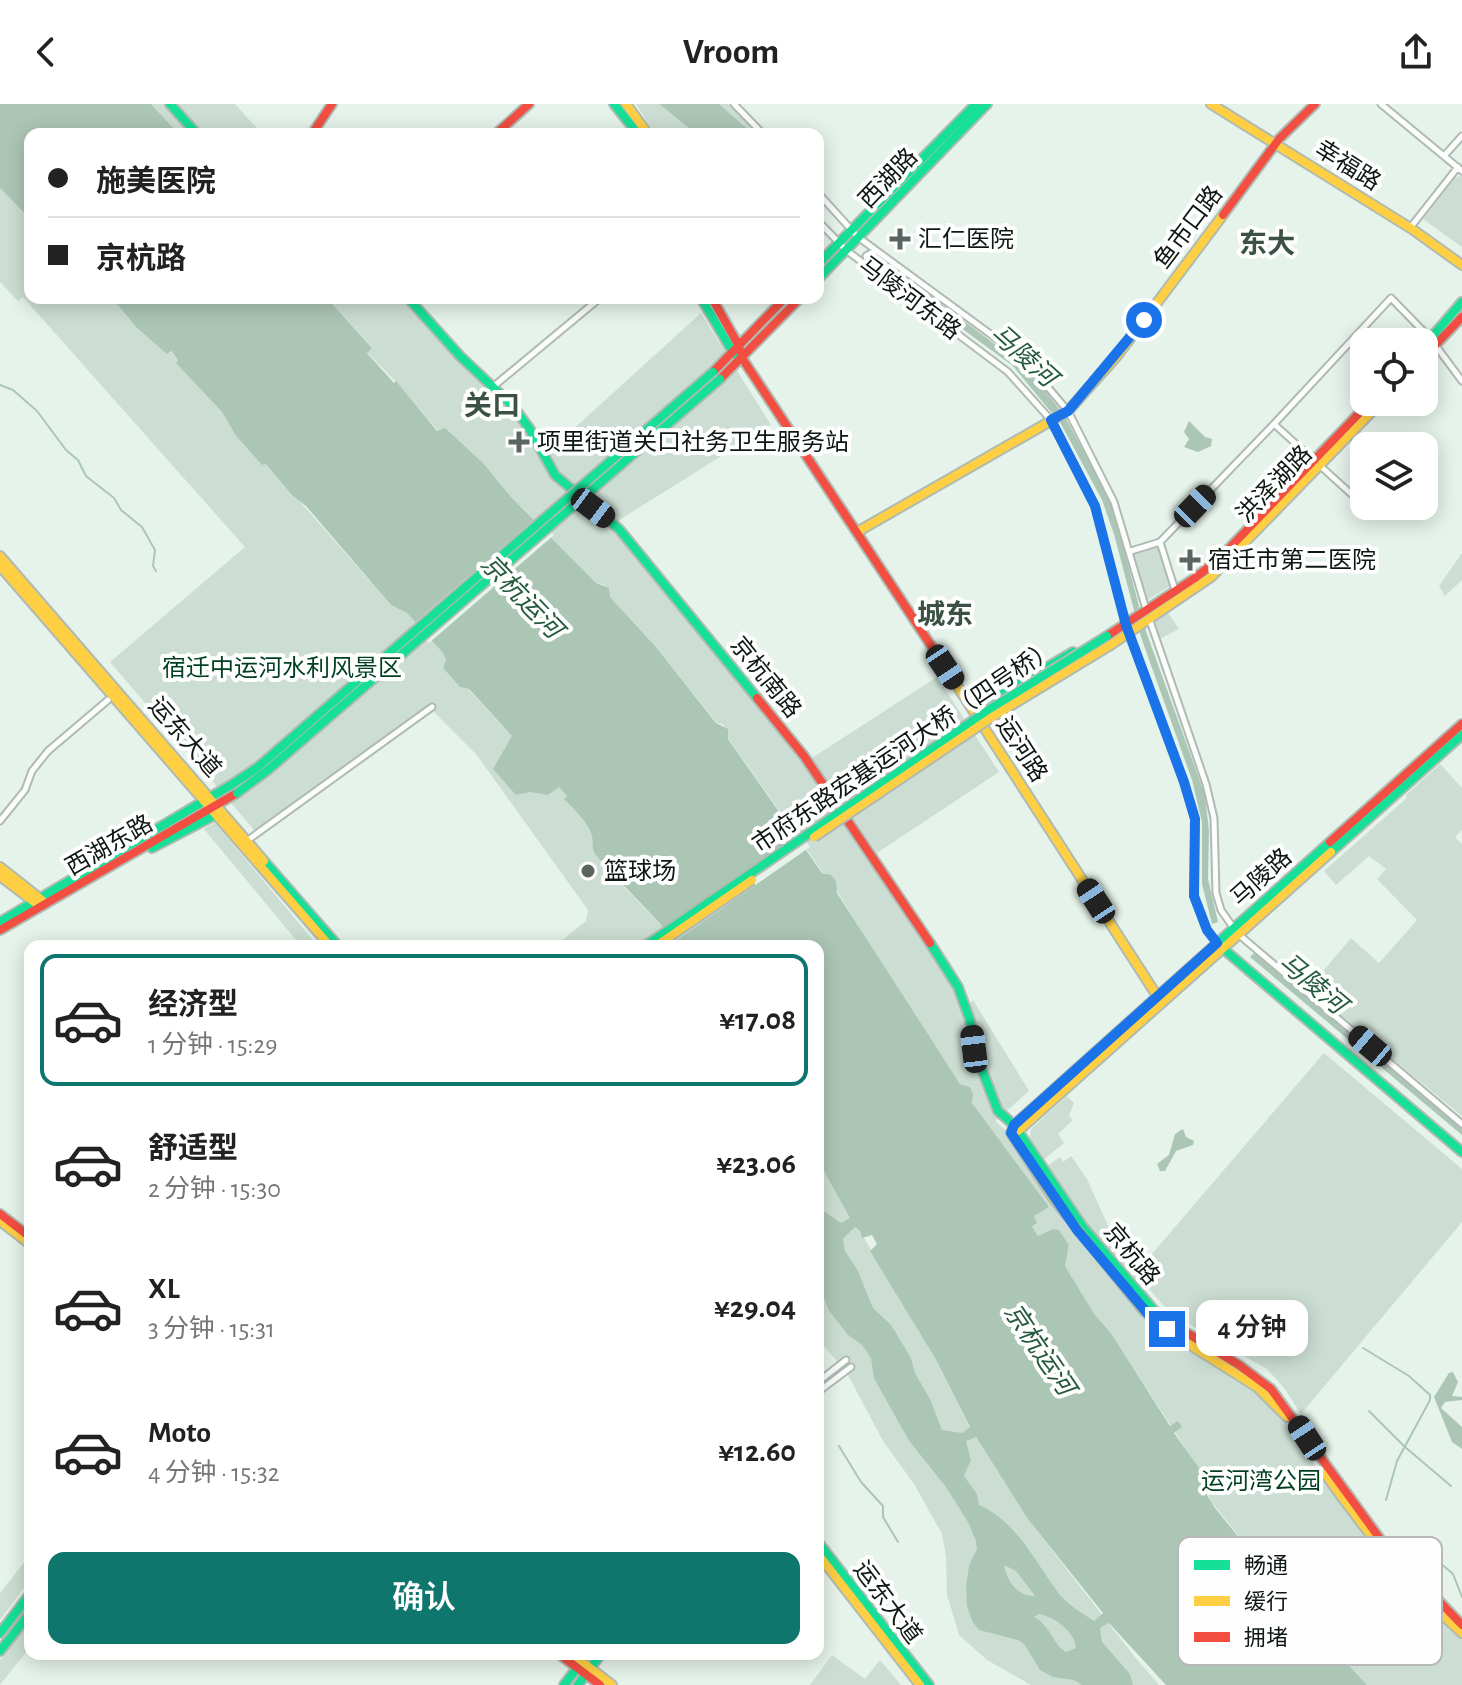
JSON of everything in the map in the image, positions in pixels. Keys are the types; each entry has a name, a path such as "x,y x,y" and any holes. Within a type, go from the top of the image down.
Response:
{"main road":[{"path":"170,104 192,128"},
{"path":"316,128 332,104"},
{"path":"503,128 529,104"},
{"path":"614,104 633,128"},
{"path":"626,104 644,128"},
{"name":"西湖路","path":"855,234 976,104"},
{"name":"西湖路","path":"824,260 855,234 987,104"},
{"name":"幸福路","path":"1211,104 1278,141"},
{"name":"幸福路","path":"1220,104 1462,258"},
{"name":"鱼市口路","path":"857,532 1060,416 1117,356 1278,141 1315,104"},
{"name":"幸福路","path":"1411,226 1462,265"},
{"name":"西湖路","path":"824,271 842,246"},
{"path":"1438,333 1462,302"},
{"name":"京杭南路","path":"413,304 460,356 494,386 529,428 555,475 619,529 804,756 958,987 970,1020 974,1049 988,1087 999,1114 1015,1129"},
{"name":"运河路","path":"705,304 974,711 1159,999"},
{"name":"运河路","path":"715,304 736,350"},
{"path":"716,376 779,304"},
{"path":"234,789 716,376 742,358 794,304"},
{"path":"1438,336 1462,317"},
{"name":"洪泽湖路","path":"1110,640 1211,577 1358,416"},
{"name":"洪泽湖路","path":"1148,615 1219,559 1366,416"},
{"name":"运东大道","path":"0,556 325,940"},
{"name":"运东大道","path":"0,566 207,799"},
{"path":"974,711 1130,628"},
{"path":"984,727 1130,628"},
{"name":"市府东路宏基运河大桥（四号桥）","path":"654,940 987,711 1110,640"},
{"name":"市府东路宏基运河大桥（四号桥）","path":"665,940 1110,640"},
{"name":"马陵路","path":"1235,931 1462,724"},
{"name":"马陵路","path":"1015,1129 1219,945 1462,735"},
{"name":"西湖东路","path":"0,930 207,799 234,789"},
{"name":"西湖东路","path":"0,922 215,810 234,789"},
{"name":"运东大道","path":"215,810 247,841 333,940"},
{"path":"0,867 41,903"},
{"path":"0,876 41,903"},
{"path":"1219,945 1462,1152"},
{"name":"京杭路","path":"1015,1129 1066,1204 1149,1306 1169,1323 1239,1365 1271,1389 1379,1537"},
{"name":"京杭路","path":"1015,1129 1077,1230 1148,1314 1185,1341 1253,1381 1271,1397 1371,1537"},
{"path":"0,1214 24,1232"},
{"path":"0,1221 24,1239"},
{"name":"运东大道","path":"824,1550 929,1685"},
{"name":"运东大道","path":"824,1562 920,1685"},
{"path":"0,1633 24,1602"},
{"name":"京杭路","path":"1442,1604 1462,1625"},
{"name":"京杭路","path":"1442,1614 1462,1633"},
{"path":"0,1651 24,1621"},
{"path":"578,1685 596,1660"},
{"path":"564,1685 582,1661 600,1685"},
{"path":"588,1671 612,1685"}],"street":[{"path":"734,104 757,128"},
{"path":"1381,104 1461,169 1411,226"},
{"path":"1444,156 1462,136"},
{"path":"824,200 855,234 876,251 1019,354 1106,483 1209,794 1214,818 1216,893 1221,910 1235,931 1462,1124"},
{"name":"马陵河东路","path":"824,227 870,269 1008,372 1060,416 1095,506 1130,628 1184,782 1195,819 1194,896 1207,930 1219,945"},
{"path":"870,269 866,256 876,251"},
{"path":"1363,328 1391,298 1417,328"},
{"path":"494,386 593,304"},
{"path":"1131,551 1160,542 1350,342"},
{"path":"1438,352 1462,381"},
{"path":"1274,424 1350,492"},
{"path":"1160,542 1175,591"},
{"path":"0,821 25,790 32,771 48,751 108,700"},
{"path":"247,841 432,707"},
{"path":"824,1377 846,1360"},
{"path":"824,1387 851,1367"}],"green space":[{"path":"151,104 164,104 186,128 173,128"},
{"path":"173,104 235,104 257,128 195,128"},
{"path":"636,104 728,104 751,128 651,128"},
{"path":"1462,175 1462,247 1423,219 1455,178"},
{"name":"宿迁中运河水利风景区","path":"0,188 24,213 24,298 18,301 0,282"},
{"name":"宿迁中运河水利风景区","path":"29,304 117,304 137,328 168,354 170,351 262,465 266,463 391,605 407,613 443,653 446,660 443,668 460,687 468,689 559,786 567,796 565,799 589,829 598,857 674,940 562,940 586,921 588,910 476,754 428,706 255,831 110,662 245,547"},
{"name":"运河湾公园","path":"333,304 411,304 496,391 527,429 556,482 617,530 774,725 846,823 968,1006 973,1000 1029,1091 995,1121 1026,1148 1062,1204 1119,1281 1189,1350 1242,1376 1278,1410 1367,1537 1239,1537 1210,1500 1206,1480 1065,1266 1069,1245 1059,1231 1053,1229 1039,1237 1032,1226 1033,1216 1048,1207 1036,1204 972,1102 970,1087 960,1084 826,873 823,873 728,738 723,724 717,723 656,647 610,597 604,585 596,583 511,497 484,464 438,431 367,352 372,347"},
{"path":"701,313 771,425 616,522 569,482 547,453"},
{"path":"1159,544 1170,586 1146,601 1133,552"},
{"path":"1462,553 1462,580 1445,596 1439,586"},
{"path":"1167,611 1179,629 1160,639 1154,621"},
{"path":"937,677 999,772 877,853 812,758"},
{"path":"1440,764 1462,788 1462,830 1455,837 1462,844 1462,1116 1308,989 1351,938 1379,963 1417,920 1377,879 1386,869 1369,856 1336,885 1324,871 1407,798 1406,795"},
{"path":"216,824 313,940 296,940 204,829"},
{"path":"1324,1053 1462,1169 1462,1222 1301,1414 1267,1369 1187,1323 1163,1305 1140,1278 1136,1280 1133,1276"},
{"path":"1067,1096 1074,1103 1069,1116 1073,1120 1058,1134 1064,1143 1042,1161 1029,1142 1031,1129"},
{"path":"1071,1156 1087,1179 1131,1277 1071,1207 1047,1166 1060,1157 1063,1162"},
{"path":"824,1170 935,1358 970,1428 1027,1518 1159,1685 1031,1685 987,1660 959,1635 947,1595 942,1534 914,1484 883,1441 847,1373 824,1346"},
{"path":"24,1563 24,1588 0,1620 0,1593"},
{"path":"1442,1618 1449,1630 1462,1640 1462,1685 1367,1685 1349,1665 1442,1665"},
{"path":"24,1630 24,1655 0,1685 0,1660"},
{"path":"832,1655 865,1679 880,1660 901,1685 810,1685"}],"water":[{"path":"0,104 151,104 173,128 24,128 24,213 0,188"},
{"path":"659,104 719,104 746,128 688,128"},
{"path":"876,255 1024,366 1064,415 1112,504 1138,609 1205,795 1209,831 1208,879 1218,922 1212,924 1202,884 1202,822 1192,780 1141,637 1102,500 1061,424 1013,366 871,262"},
{"name":"京杭运河","path":"117,304 332,304 372,348 367,353 394,383 396,381 437,431 445,428 484,464 511,497 596,583 609,588 610,597 656,647 716,723 728,729 728,739 822,873 831,875 836,881 837,893 960,1084 970,1087 972,1103 1049,1207 1034,1216 1037,1223 1032,1226 1038,1236 1053,1229 1059,1230 1069,1245 1065,1266 1095,1315 1111,1333 1170,1426 1178,1421 1182,1427 1174,1433 1207,1479 1207,1495 1215,1508 1238,1537 1178,1537 1178,1665 1349,1665 1367,1685 1166,1685 1109,1623 1100,1628 1102,1642 1130,1674 1133,1685 1082,1685 1040,1670 1024,1644 1018,1640 979,1630 967,1606 969,1565 977,1549 968,1522 946,1487 910,1442 874,1378 871,1358 862,1345 847,1334 828,1309 824,1297 824,1211 841,1223 850,1218 824,1171 824,940 674,940 595,854 589,828 564,799 567,796 559,787 548,795 530,792 516,795 493,769 512,736 469,689 460,687 443,668 446,660 443,653 407,613 391,605 306,506 236,436 222,412 176,363 178,360 171,351 167,354 137,328","holes":["855,1227 862,1238 872,1235 877,1244 870,1251 935,1358 970,1427 962,1433 942,1430 911,1358 891,1325 873,1308 857,1269 845,1251 843,1239","976,1437 1027,1518 1103,1613 1094,1621 1061,1596 1014,1531 979,1505 977,1494 964,1476 971,1460 966,1441","1004,1565 1016,1571 1035,1596 1018,1591 1010,1582","1039,1614 1068,1631 1076,1648 1066,1652 1062,1649 1034,1617"]},
{"path":"1189,421 1205,437 1212,439 1211,446 1198,452 1184,447 1189,439 1184,432"},
{"path":"1254,953 1462,1127 1462,1135 1250,957"},
{"path":"1183,1129 1186,1137 1194,1141 1193,1145 1176,1151 1165,1171 1160,1171 1157,1164 1169,1155 1175,1134"},
{"path":"1453,1372 1458,1382 1452,1396 1462,1397 1462,1400 1445,1402 1441,1408 1462,1427 1462,1449 1452,1442 1434,1397 1449,1373"}],"pier":[{"path":"537,517 554,535 429,643 412,625"},
{"path":"801,833 810,847 676,940 670,940 661,929"}],"waterway":[{"path":"0,385 13,390 37,411 66,450 78,460 86,476 114,498 121,510 142,527 155,550 153,566 156,571"},
{"path":"1363,1348 1409,1376 1430,1395 1397,1461 1386,1500"},
{"path":"1369,1411 1451,1486"},
{"path":"839,1446 861,1482 883,1506 883,1517 898,1542"},
{"path":"1442,1564 1453,1574 1462,1597"}],"traffic: fast":[{"path":"170,104 192,128"},
{"path":"614,104 633,128"},
{"path":"824,258 976,104"},
{"path":"824,273 987,104"},
{"path":"1438,330 1462,302"},
{"path":"413,304 460,356 513,406 555,475 619,529 757,698"},
{"path":"705,304 734,354"},
{"path":"231,785 258,767 713,372"},
{"path":"237,793 268,770 720,379"},
{"path":"654,940 987,711 1107,636"},
{"path":"974,711 1073,652"},
{"path":"1331,852 1462,735"},
{"path":"0,922 231,785"},
{"path":"152,848 215,815"},
{"path":"1014,1125 1330,842"},
{"path":"264,861 333,940"},
{"path":"930,943 958,987 970,1020 974,1049 998,1111 1014,1125 1083,1227 1158,1315 1166,1320"},
{"path":"1220,946 1462,1152"},
{"path":"824,1550 929,1685"},
{"path":"0,1633 24,1602"},
{"path":"0,1651 24,1621"},
{"path":"564,1685 583,1660"},
{"path":"578,1685 597,1660"}],"traffic: slow":[{"path":"626,104 644,128"},
{"path":"1211,104 1412,229 1462,265"},
{"path":"857,532 1068,411 1117,356 1223,215"},
{"path":"1112,644 1211,577 1367,416"},
{"path":"0,556 264,861"},
{"path":"0,566 325,940"},
{"path":"814,837 992,717 1112,644"},
{"path":"936,653 1161,1002"},
{"path":"1018,1131 1331,852"},
{"path":"0,867 43,901"},
{"path":"0,876 38,905"},
{"path":"665,940 752,880"},
{"path":"1014,1125 1011,1133 1054,1199 1144,1311 1168,1331 1257,1387 1287,1417"},
{"path":"0,1221 24,1239"},
{"path":"1324,1472 1372,1537"},
{"path":"824,1562 920,1685"},
{"path":"1442,1614 1462,1633"},
{"path":"580,1660 612,1685"}],"traffic: jam":[{"path":"316,128 332,104"},
{"path":"503,128 529,104"},
{"path":"1223,215 1279,139 1315,104"},
{"path":"715,304 739,346 742,358 936,653"},
{"path":"713,372 779,304"},
{"path":"720,379 794,304"},
{"path":"1438,342 1462,317"},
{"path":"1107,636 1219,559 1357,416"},
{"path":"757,698 804,756 930,943"},
{"path":"1330,842 1462,724"},
{"path":"0,930 237,793"},
{"path":"0,1214 24,1232"},
{"path":"1166,1320 1239,1365 1271,1389 1379,1537"},
{"path":"1442,1604 1462,1625"},
{"path":"567,1660 600,1685"}],"place":[{"name":"汇仁医院","path":"900,239"},
{"name":"项里街道关口社务卫生服务站","path":"519,442"},
{"name":"宿迁市第二医院","path":"1190,560"},
{"name":"篮球场","path":"588,871"}],"district":[{"name":"东大","path":"1267,243"},
{"name":"关口","path":"492,405"},
{"name":"城东","path":"945,614"}],"route":[{"path":"1144,320 1068,411 1051,420 1095,506 1126,625 1184,782 1195,819 1194,896 1200,916 1217,943 1014,1125 1011,1133 1077,1230 1148,1314 1167,1329"}],"water label":[{"name":"马陵河","path":"1024,355"},
{"name":"马陵河","path":"1313,983"}]}
